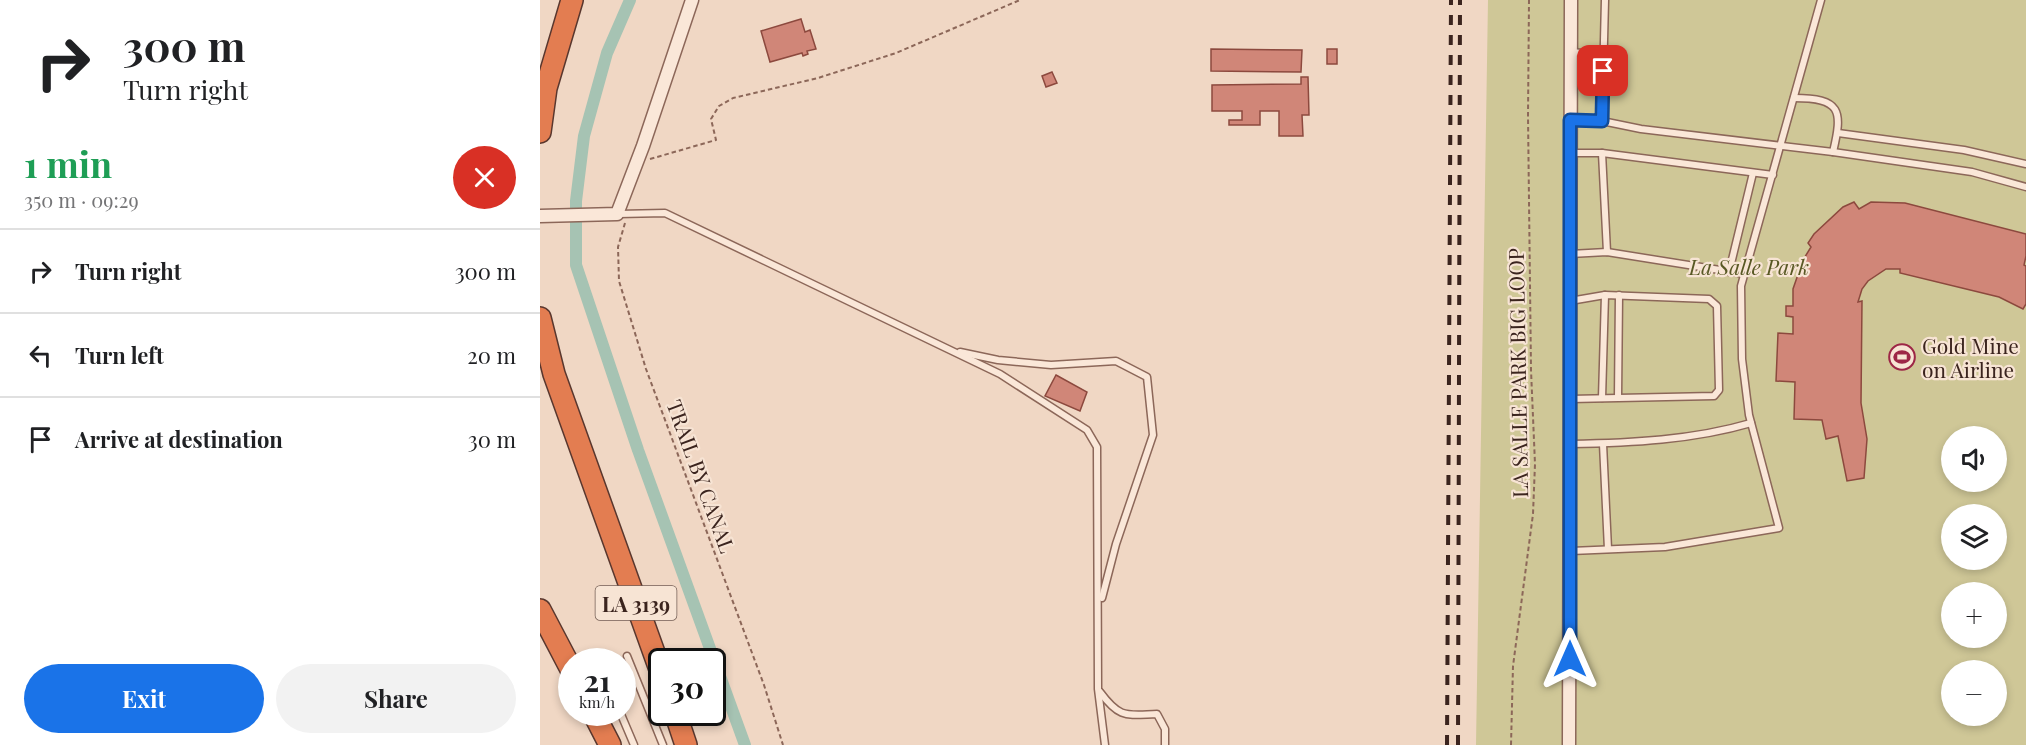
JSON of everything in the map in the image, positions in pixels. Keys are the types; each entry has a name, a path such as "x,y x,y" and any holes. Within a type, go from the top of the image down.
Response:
{"highway":[{"path":"540,132 546,88 572,0"},
{"name":"LA 3139","path":"540,318 554,374 653,648"},
{"path":"540,610 560,648"},
{"path":"600,726 610,745"},
{"path":"680,726 686,745"}],"street":[{"path":"544,216 622,214 638,159 692,0"},
{"path":"1569,745 1571,0"}],"lane":[{"path":"1602,121 1605,0"},
{"path":"1571,551 1665,547 1779,528 1751,423 1742,359 1741,286 1821,0"},
{"path":"1571,52 1604,55"},
{"path":"1794,98 1818,98 1831,104 1839,118 1833,152"},
{"path":"1570,120 1602,121 1641,129 1833,152 1972,172 2026,187"},
{"path":"1838,133 1964,150 2026,164"},
{"path":"1570,153 1602,153 1773,175"},
{"path":"1602,153 1607,252"},
{"path":"1729,272 1753,172"},
{"path":"622,214 665,213 1000,374 1087,430 1097,447 1098,689 1105,745"},
{"path":"1569,254 1607,252 1745,274"},
{"path":"1602,398 1605,295"},
{"path":"1569,301 1605,295 1709,299 1717,306 1719,390 1714,396 1570,399"},
{"path":"1618,397 1619,296"},
{"path":"1604,333 1619,334"},
{"path":"948,350 998,360 1051,365 1116,361 1147,376 1152,435 1116,544 1099,608"},
{"path":"1602,365 1618,366"},
{"path":"1570,444 1603,444 1697,436 1751,423"},
{"path":"1603,444 1608,549"},
{"path":"636,678 663,745"},
{"path":"1098,689 1110,705 1126,715 1156,714 1165,729 1165,745"},
{"path":"626,726 634,745"}],"path":[{"path":"638,159 656,158 716,140 711,119 719,106 733,98 818,78 896,53 1020,0"},
{"name":"LA SALLE PARK BIG LOOP","path":"1511,745 1513,666 1533,514 1528,116 1529,0"},
{"name":"TRAIL BY CANAL","path":"622,214 618,247 619,281 646,369 764,685 783,745"}],"green space":[{"name":"La Salle Park","path":"1488,0 2026,0 2026,745 1476,745"}],"building":[{"path":"801,19 805,32 810,30 816,49 807,51 808,54 803,56 802,53 770,62 761,31"},
{"path":"1211,49 1302,50 1301,72 1211,71"},
{"path":"1327,49 1337,49 1337,64 1327,64"},
{"path":"1052,72 1057,83 1046,87 1042,76"},
{"path":"1301,77 1308,77 1309,115 1302,115 1303,136 1279,136 1279,111 1260,111 1260,125 1229,125 1229,120 1242,120 1242,111 1212,111 1212,85 1301,84"},
{"path":"1854,202 1859,209 1871,202 1905,203 2026,234 2024,265 2026,266 2026,304 2023,309 1999,297 1900,273 1900,269 1886,269 1868,281 1862,289 1858,302 1862,301 1861,403 1867,439 1864,478 1847,481 1838,436 1826,439 1822,420 1794,419 1795,382 1776,381 1778,333 1793,334 1793,317 1786,316 1786,306 1793,306 1793,289 1803,260 1811,247 1808,243 1814,234 1843,207"},
{"path":"1056,375 1087,392 1080,411 1045,396"}],"waterway":[{"path":"630,0 607,53 584,136 576,201 576,265 638,450 745,745"}],"railway":[{"path":"1447,745 1451,0"},
{"path":"1458,745 1460,0"}],"place":[{"name":"Gold Mine on Airline","path":"1902,357"}],"route":[{"path":"1570,659 1570,120 1602,121 1603,71"}]}
